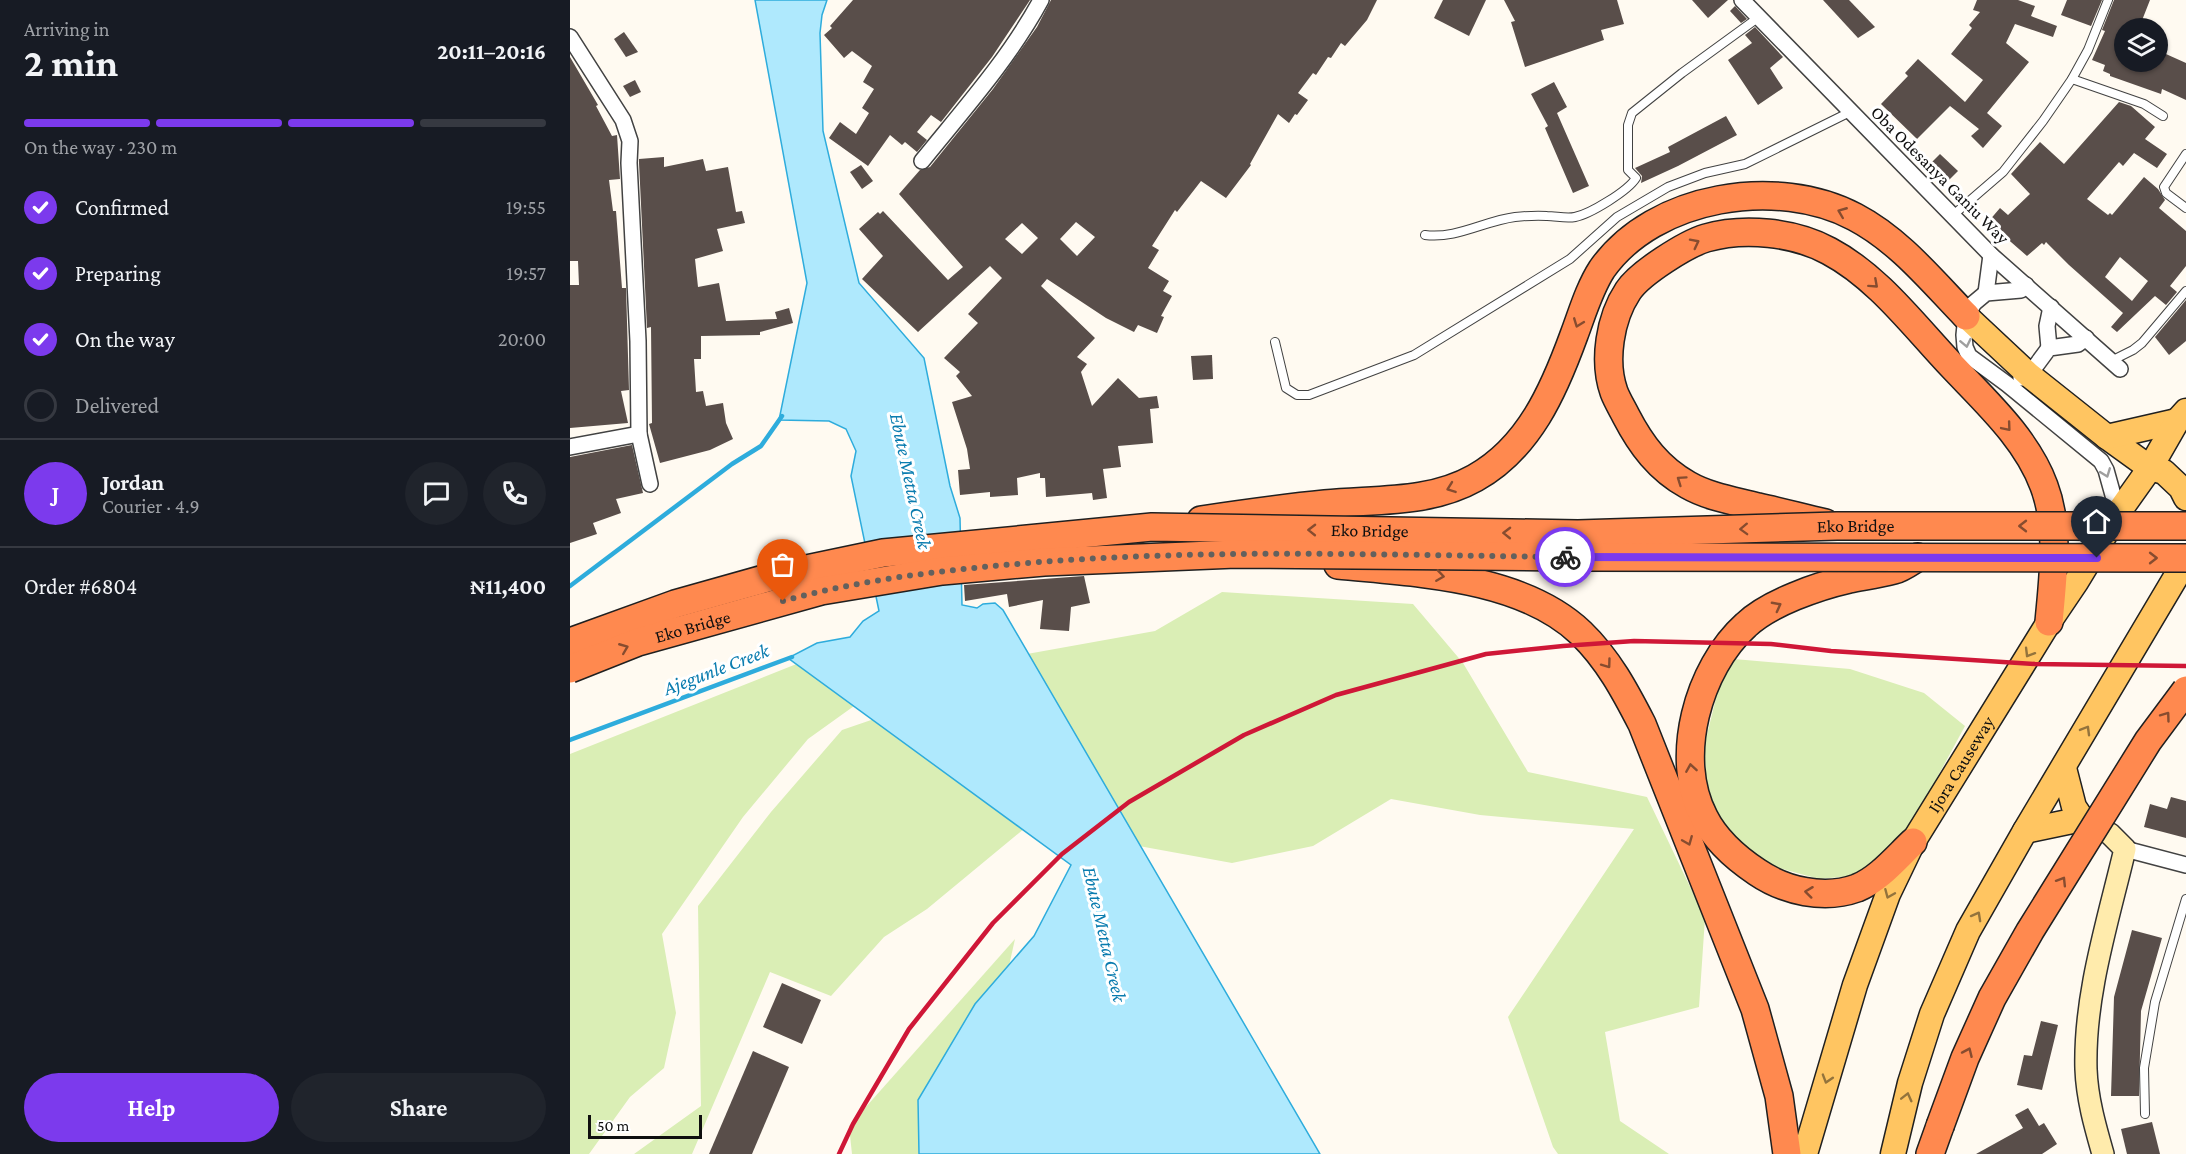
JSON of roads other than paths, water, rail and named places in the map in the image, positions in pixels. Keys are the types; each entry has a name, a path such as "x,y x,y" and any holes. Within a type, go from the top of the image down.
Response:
{"highway":[{"path":"1152,527 1325,504 1418,497 1449,489 1475,478 1500,460 1540,413 1554,386 1589,295 1602,270 1619,250 1647,227 1674,213 1704,203 1735,197 1767,196 1827,206 1845,213 1881,234 1908,257 1966,316"},
{"path":"1837,526 1714,495 1688,485 1662,466 1639,441 1614,392 1609,363 1611,337 1618,311 1628,290 1645,274 1674,254 1705,238 1739,233 1797,238 1828,250 1856,268 1883,292 1986,402 2034,463 2045,488 2052,520 2053,573 2049,622"},
{"name":"Eko Bridge","path":"570,642 675,604 778,575 883,553 1152,527 1578,534 1837,526 2186,526"},
{"path":"1236,554 1441,576 1484,584 1520,596 1550,611 1580,632 1604,658 1624,688 1642,724 1755,1010 1779,1096 1787,1154"},
{"name":"Eko Bridge","path":"570,669 638,642 821,591 965,569 1132,556 1236,554 2186,559"},
{"path":"1914,842 1878,874 1856,888 1816,893 1790,889 1768,880 1740,861 1719,841 1703,816 1689,759 1692,727 1713,667 1728,643 1747,623 1808,591 1848,579 1896,570 1918,557"},
{"path":"1930,1154 1965,1058 1997,989 2148,741 2186,690"}],"main road":[{"path":"1966,316 2018,379 2108,437 2150,468 2164,472 2181,488 2186,498"},
{"path":"2108,437 2181,416"},
{"name":"Ijora Causeway","path":"1805,1154 1855,984 1888,894 1914,842 2049,622 2118,513 2150,468 2181,416"},
{"path":"1893,1154 1910,1083 1932,1014 1968,931 2186,559"},
{"path":"2025,831 2082,819 2074,807 2064,768"}],"street":[{"path":"922,162 1000,64 1028,24 1041,0"},
{"name":"Oba Odesanya Ganiu Way","path":"1742,0 1991,255 2115,365"},
{"path":"570,37 623,120 630,141 629,163 638,341 639,434 650,484"},
{"path":"1986,293 1991,255"},
{"path":"1966,316 1974,303 1986,293 2021,290 2026,285"},
{"path":"2049,348 2047,326 2051,307"},
{"path":"2086,338 2078,344 2049,348 2018,379 2101,461 2108,476 2118,513"},
{"path":"570,447 639,434"},
{"path":"2082,819 2110,834 2125,849 2186,865"},
{"path":"2103,1154 2091,1110 2086,1070 2087,1031 2092,989 2125,849"}],"lane":[{"path":"1952,216 2003,172 2072,79 2088,50 2108,0"},
{"path":"1425,235 1456,234 1512,217 1535,215 1573,218 1628,188 1636,178 1628,170 1628,125 1632,113 1759,17"},
{"path":"2072,79 2144,104 2163,116"},
{"path":"1275,342 1286,388 1297,395 1309,395 1414,355 1570,259 1617,217 1668,187 1705,173 1745,164 1850,112"},
{"path":"2186,154 2164,187 2166,193 2186,208"},
{"path":"2115,365 2142,343 2186,291"},
{"path":"2145,1114 2144,1068 2155,1002 2186,899"}],"water":[{"name":"Ebute Metta Creek","path":"755,0 827,0 820,33 823,131 859,283 924,358 950,486 960,518 962,605 977,608 983,604 995,603 1003,610 1320,1154 919,1154 918,1100 975,1004 1034,936 1071,865 788,658 817,643 850,637 863,621 879,611 851,476 856,451 846,429 829,421 779,420 807,283"}],"waterway":[{"path":"570,586 732,464 761,446 782,416"},
{"name":"Ajegunle Creek","path":"570,740 792,657"}],"railway":[{"path":"839,1154 853,1124 909,1029 993,923 1062,854 1129,802 1244,735 1336,695 1486,654 1634,641 1771,644 1831,651 2035,664 2186,666"}]}
